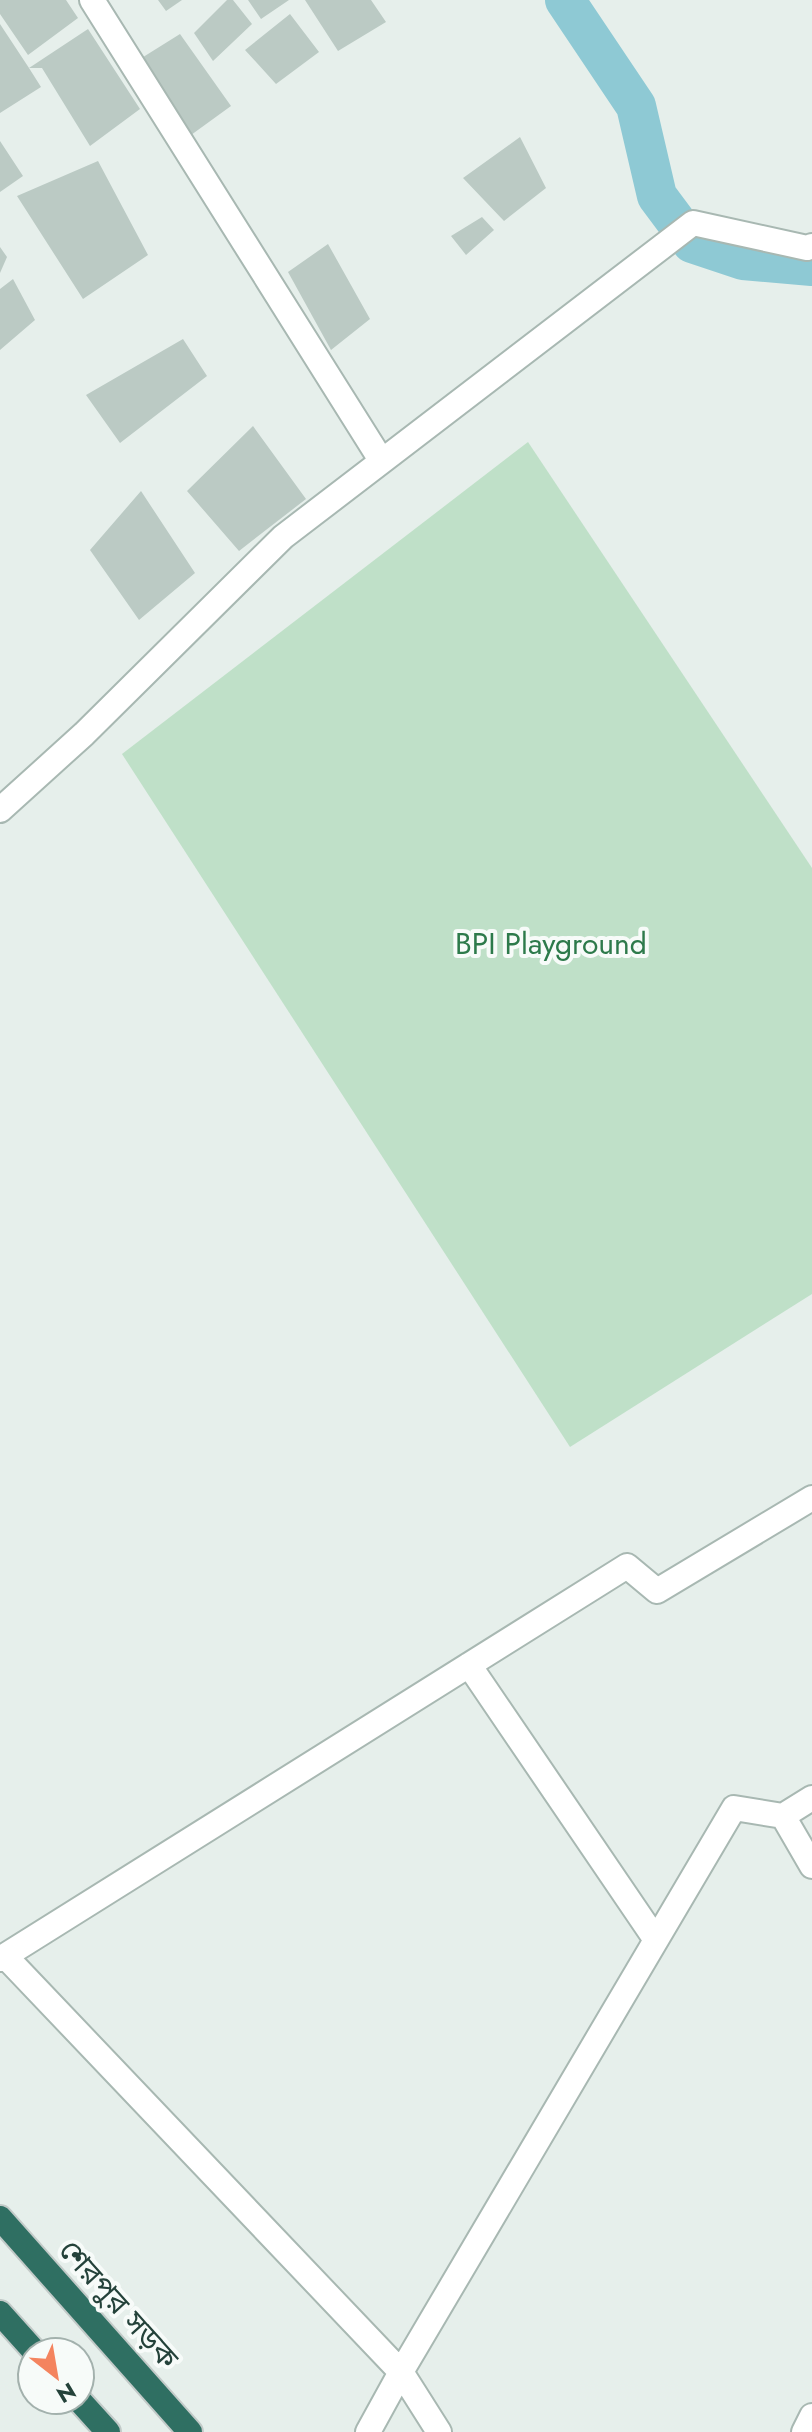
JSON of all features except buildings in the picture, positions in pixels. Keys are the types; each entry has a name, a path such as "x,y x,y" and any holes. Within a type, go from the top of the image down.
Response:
{"highway":[{"name":"শেরপুর সড়ক","path":"0,2218 190,2432"},
{"path":"0,2313 21,2336"},
{"path":"94,2416 108,2432"}],"street":[{"path":"92,0 381,460"},
{"path":"0,810 84,734 283,537 693,223 807,248 812,246"},
{"path":"439,2432 401,2372 2,1957 627,1566 657,1591 812,1498"},
{"path":"469,1665 656,1940"},
{"path":"368,2432 734,1808 783,1816 812,1798"},
{"path":"783,1816 812,1866"},
{"path":"804,2432 812,2416"}],"green space":[{"name":"BPI Playground","path":"528,442 812,868 812,1294 570,1447 122,754"}],"waterway":[{"path":"565,0 636,106 657,196 692,243 743,260 812,266"}]}
